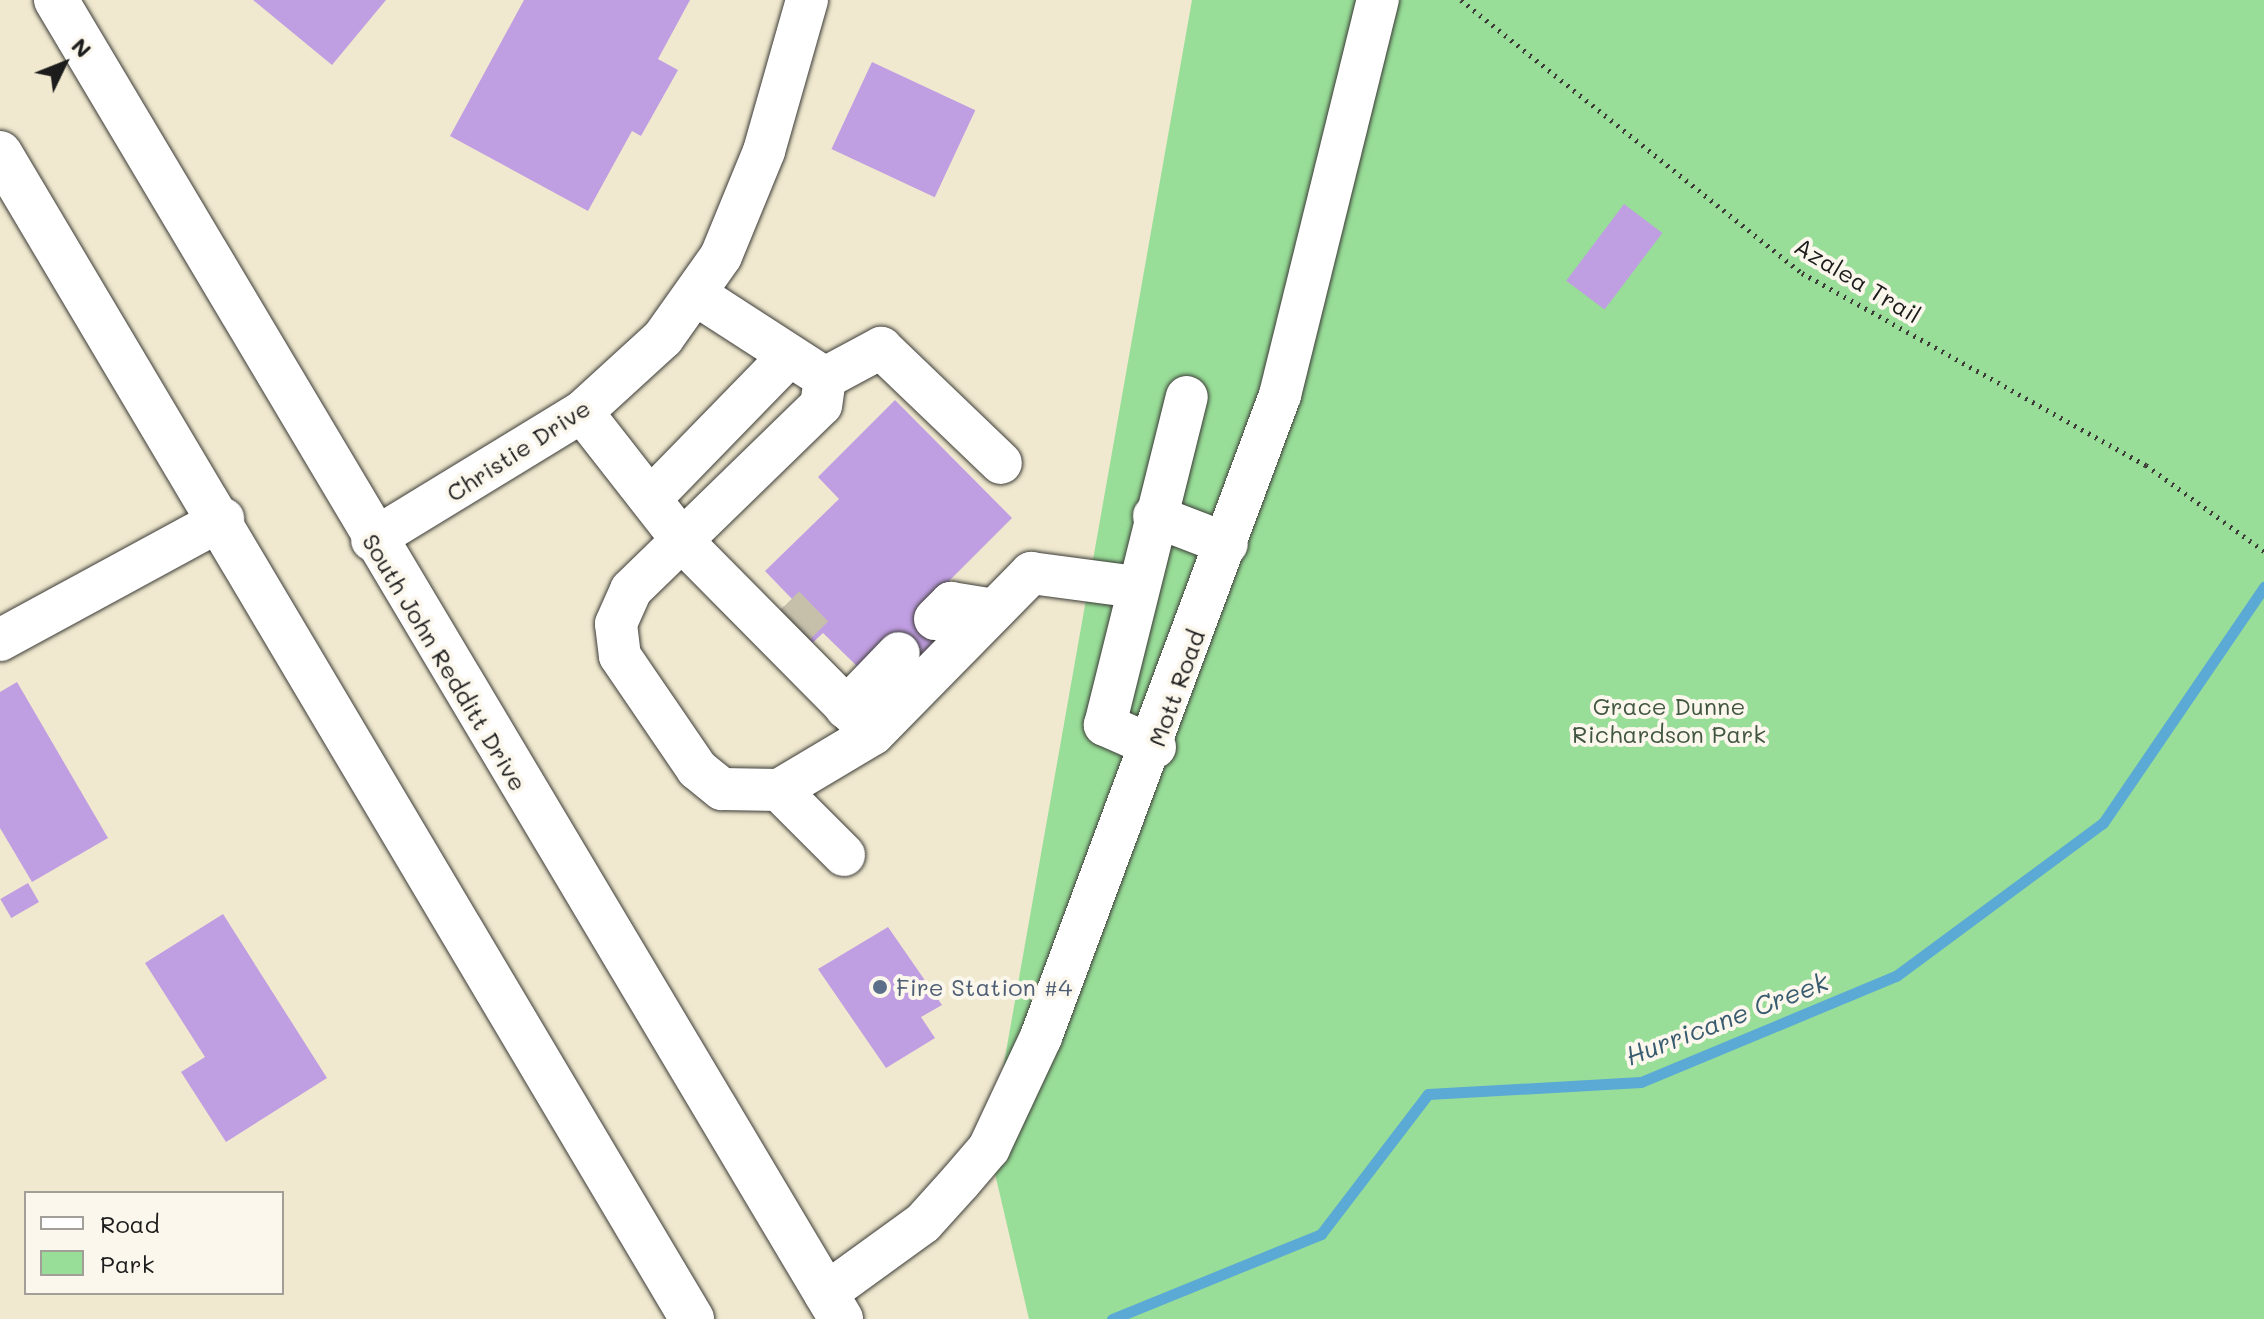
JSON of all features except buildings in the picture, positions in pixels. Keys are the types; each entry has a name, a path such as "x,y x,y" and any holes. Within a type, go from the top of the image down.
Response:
{"highway":[{"name":"South John Redditt Drive","path":"56,0 372,540 833,1307"},
{"path":"0,153 223,519 692,1319"}],"street":[{"name":"Christie Drive","path":"372,540 582,412 663,338 721,256 764,151 807,0"},
{"name":"Mott Road","path":"833,1307 923,1223 989,1148 1041,1037 1155,747 1280,395 1378,0"},
{"path":"695,294 825,378"},
{"path":"825,378 881,348 1001,463"},
{"path":"651,498 789,356"},
{"path":"825,378 821,405 685,544 631,590 616,624 620,656 697,769 722,789 779,790 844,855"},
{"path":"1155,747 1105,725 1136,587 1187,397"},
{"path":"582,412 685,544 846,708"},
{"path":"1154,516 1227,544"},
{"path":"0,640 223,519"},
{"path":"846,708 994,610 1031,573 1136,587"},
{"path":"743,602 770,591 784,606"},
{"path":"935,619 951,603 994,610"},
{"path":"816,639 830,654 846,708"},
{"path":"779,790 846,708 899,653"}],"path":[{"name":"Azalea Trail","path":"1461,0 1802,273 2146,465 2264,551"}],"green space":[{"name":"Grace Dunne Richardson Park","path":"1192,0 2264,0 2264,1319 1029,1319 989,1148"}],"waterway":[{"name":"Hurricane Creek","path":"1112,1319 1321,1234 1428,1094 1641,1082 1896,976 2103,823 2264,587"}],"tunnel":[{"path":"784,606 816,639"}],"place":[{"name":"Fire Station #4","path":"880,987"}]}
